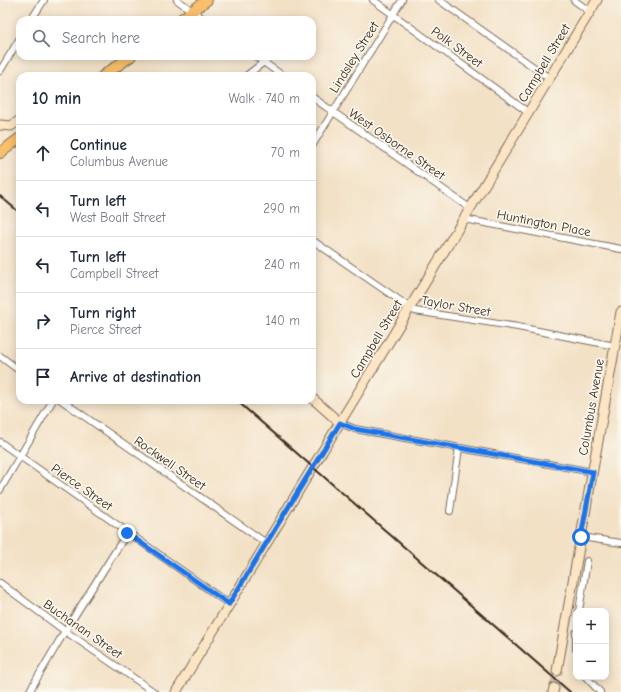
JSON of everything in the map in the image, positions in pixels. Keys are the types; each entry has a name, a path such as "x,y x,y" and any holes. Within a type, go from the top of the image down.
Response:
{"main road":[{"path":"185,16 207,0"},
{"path":"109,72 125,60"},
{"path":"0,153 16,141"}],"street":[{"path":"34,16 44,0"},
{"path":"177,0 199,16"},
{"name":"Polk Street","path":"373,0 529,113"},
{"name":"Lindsley Street","path":"316,140 402,0"},
{"path":"439,0 549,78"},
{"path":"574,0 590,12"},
{"name":"Campbell Street","path":"176,692 597,0"},
{"path":"0,71 16,45"},
{"path":"261,60 278,72"},
{"path":"251,72 264,62"},
{"name":"West Osborne Street","path":"316,100 471,209"},
{"path":"0,125 11,126 16,123"},
{"name":"Huntington Place","path":"464,219 621,249"},
{"name":"Taylor Street","path":"316,243 415,311 518,327 615,346"},
{"name":"Columbus Avenue","path":"557,671 621,312"},
{"path":"0,356 16,368"},
{"path":"316,402 340,423 355,429 593,472"},
{"path":"0,490 51,404"},
{"name":"Rockwell Street","path":"67,404 266,544"},
{"name":"Pierce Street","path":"0,442 229,604"},
{"path":"450,511 459,448"},
{"path":"29,692 65,631 127,533"},
{"path":"581,537 621,543"},
{"path":"580,608 587,561"},
{"name":"Buchanan Street","path":"0,583 65,631 154,692"},
{"path":"589,680 600,692"}],"tunnel":[{"path":"554,688 557,671"}],"railway":[{"path":"0,196 16,210"},
{"path":"241,404 570,692"}],"route":[{"path":"127,533 229,604 340,423 355,429 593,472 581,537"}]}
